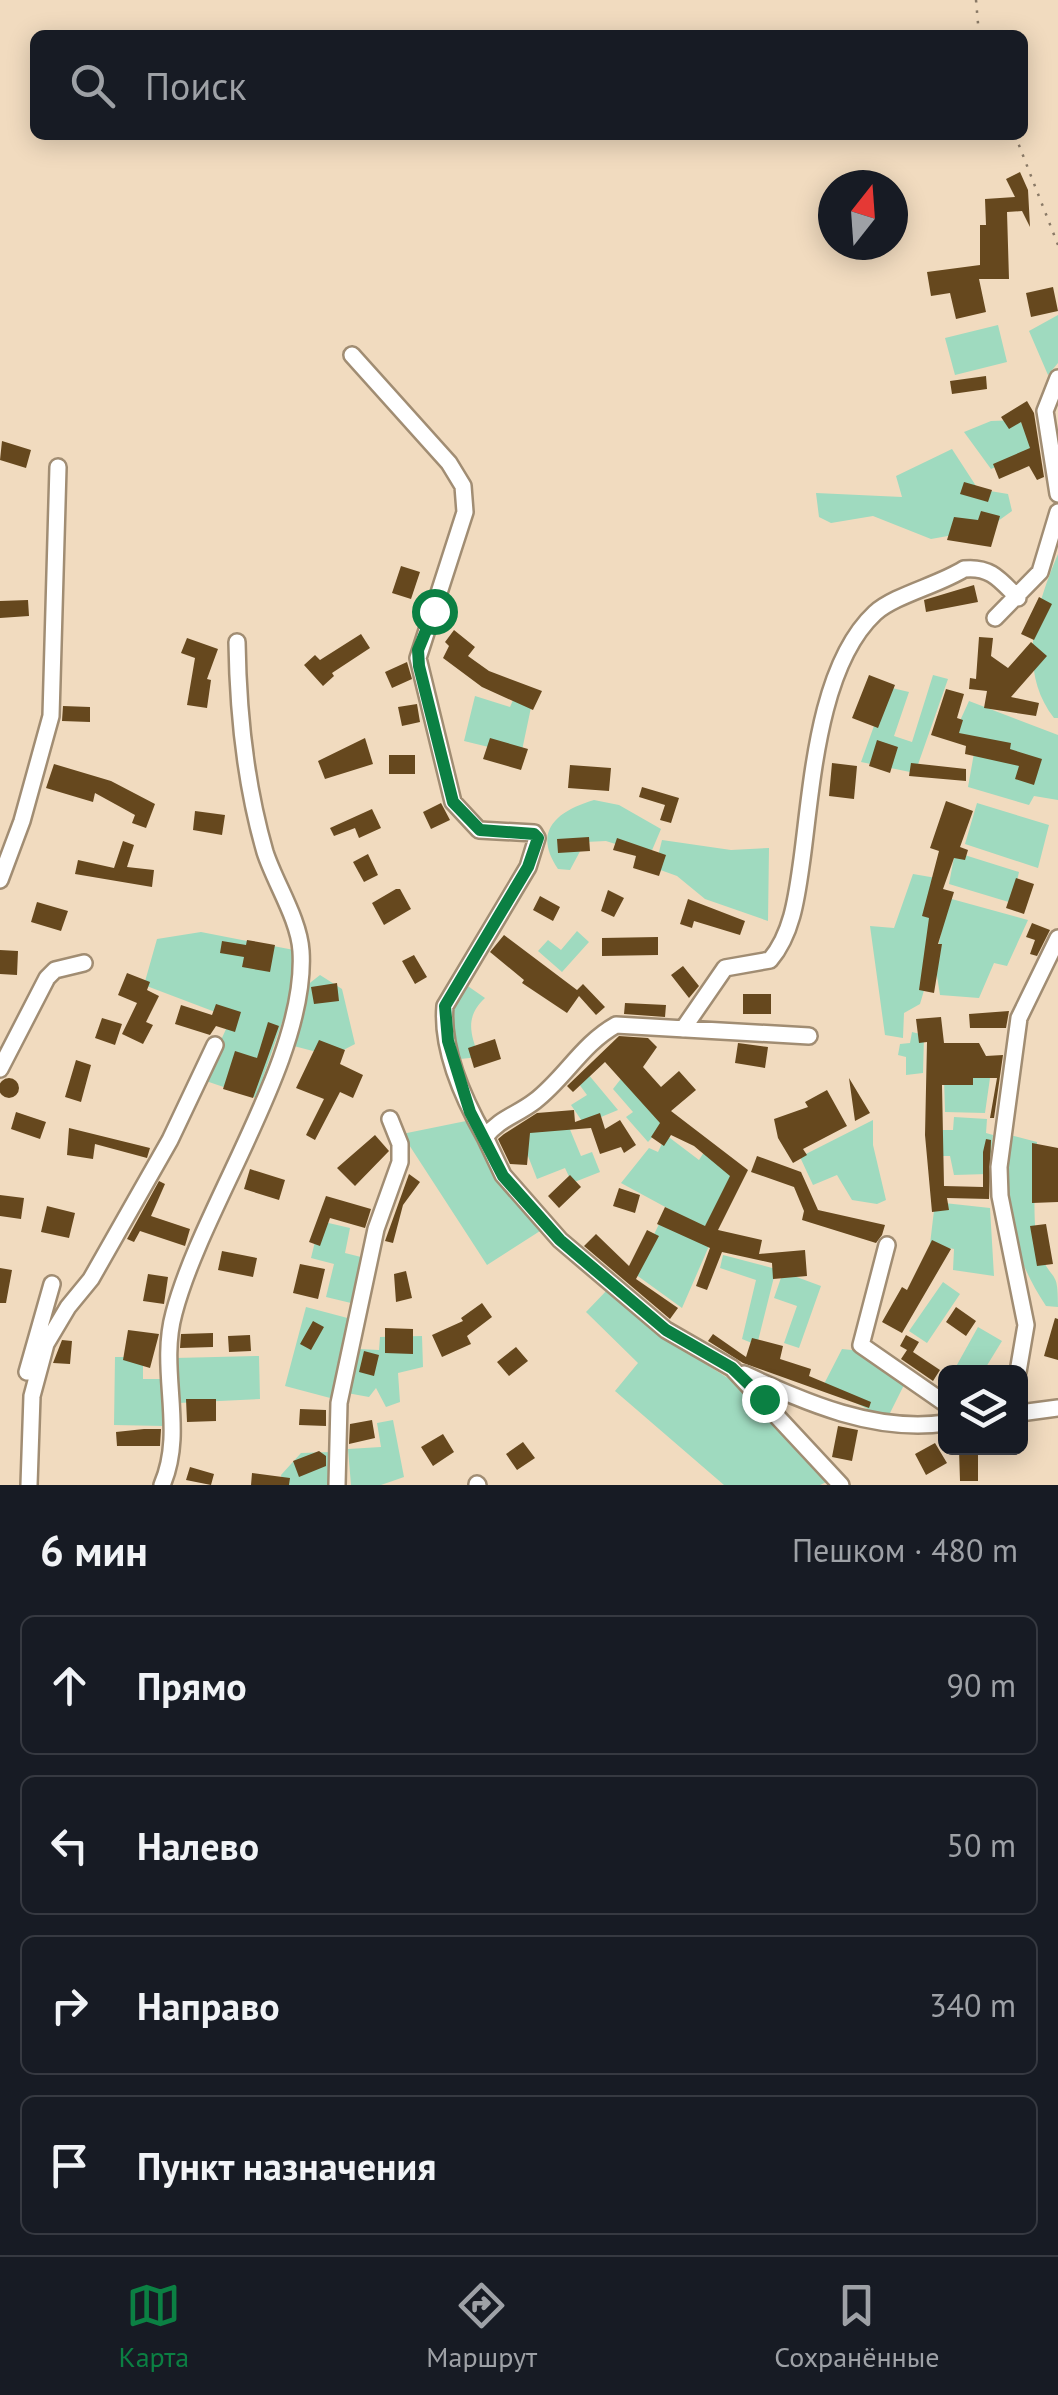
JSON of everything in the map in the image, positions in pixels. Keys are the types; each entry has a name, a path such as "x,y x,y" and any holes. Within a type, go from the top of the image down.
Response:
{"street":[{"path":"352,354 449,464 463,486 466,512 418,658 453,802 480,830 534,834 538,838 528,867 445,1006 444,1021 460,1081 503,1176 560,1240 666,1330 732,1368 854,1417 911,1426 938,1424"},
{"path":"1058,378 1045,411 1058,494"},
{"path":"0,880 22,820 51,716 58,467"},
{"path":"995,618 1040,572 1058,512"},
{"path":"682,1029 726,968 770,960 782,942 797,897 824,718 840,668 863,626 878,610 964,569 976,568 996,575 1018,598"},
{"path":"162,1485 173,1448 166,1349 172,1318 190,1257 267,1089 293,1018 300,980 301,948 251,802 243,755 237,642"},
{"path":"1019,1365 1026,1325 1000,1196 999,1167 1020,1018 1058,938"},
{"path":"0,1068 46,978 56,970 84,963"},
{"path":"485,1138 506,1115 536,1100 579,1053 616,1025 809,1036"},
{"path":"29,1485 34,1384 46,1344 68,1306 91,1279 170,1140 215,1046"},
{"path":"337,1485 339,1403 376,1230 402,1154 390,1119"},
{"path":"888,1245 860,1345 938,1399"},
{"path":"30,1421 26,1372 52,1284"},
{"path":"732,1368 841,1485"},
{"path":"1028,1412 1058,1408"}],"path":[{"path":"976,0 979,30"},
{"path":"1017,140 1058,245"}],"green space":[{"path":"1058,315 1058,363 1048,375 1029,331"},
{"path":"998,325 1007,362 955,375 945,338"},
{"path":"1019,420 1034,437 1036,449 991,469 964,432 991,421"},
{"path":"952,449 978,489 1008,494 1012,511 987,529 931,539 873,516 831,523 819,517 816,493 902,497 896,476"},
{"path":"1058,554 1058,718 1054,718 1036,679 1033,637"},
{"path":"933,675 948,679 915,773 861,762 888,687 909,692 894,736 912,742"},
{"path":"516,693 533,698 521,755 464,741 475,696 510,707"},
{"path":"969,701 1058,735 1058,800 1034,796 1029,805 968,787 976,742 954,734"},
{"path":"594,800 619,805 661,829 650,855 606,841 585,842 570,870 558,869 547,844 552,824 569,810"},
{"path":"977,803 1049,825 1038,868 965,844"},
{"path":"662,840 731,850 769,848 768,921 705,899 677,876 655,868"},
{"path":"955,852 1019,872 1012,903 949,884"},
{"path":"913,874 942,879 925,987 920,1004 904,1013 903,1038 885,1035 870,926 894,928"},
{"path":"948,898 1028,920 1007,966 994,963 979,998 940,995 935,963"},
{"path":"577,931 589,942 562,972 538,951 548,940 561,950"},
{"path":"201,932 299,951 296,982 256,1098 203,1080 231,1018 144,985 157,939"},
{"path":"320,975 342,989 355,1044 332,1056 290,1045 306,986"},
{"path":"462,982 485,998 474,1012 471,1026 479,1057 460,1059 452,1021"},
{"path":"912,1032 924,1035 923,1073 906,1075 906,1057 898,1055 900,1044 910,1043"},
{"path":"627,1071 664,1124 648,1142 626,1117 633,1112 613,1089"},
{"path":"588,1074 618,1110 584,1124 571,1105 587,1095 576,1080"},
{"path":"944,1077 990,1078 985,1113 945,1112"},
{"path":"564,1115 581,1156 592,1152 600,1172 572,1183 565,1168 537,1179 519,1133"},
{"path":"954,1117 987,1119 986,1133 993,1135 988,1174 954,1175 950,1156 938,1156 939,1130 953,1130"},
{"path":"873,1120 873,1145 886,1200 877,1204 852,1200 837,1175 813,1185 800,1157"},
{"path":"466,1121 489,1165 540,1231 487,1265 402,1134"},
{"path":"666,1135 699,1160 706,1149 736,1173 704,1228 621,1183 649,1148 658,1152"},
{"path":"1010,1135 1037,1142 1036,1231 1041,1256 1056,1282 1058,1307 1046,1306 1016,1246 1005,1180"},
{"path":"935,1202 990,1208 994,1276 953,1270 954,1249 930,1244"},
{"path":"320,1221 350,1228 345,1253 361,1257 351,1303 326,1297 334,1264 311,1258"},
{"path":"660,1222 709,1246 682,1308 635,1274"},
{"path":"723,1255 776,1269 757,1345 742,1339 756,1280 720,1268"},
{"path":"783,1272 821,1286 799,1348 784,1343 797,1306 774,1298"},
{"path":"943,1282 960,1294 927,1343 909,1331"},
{"path":"610,1287 663,1337 742,1387 831,1480 820,1485 724,1485 615,1391 638,1363 586,1312"},
{"path":"306,1307 355,1320 334,1399 285,1386"},
{"path":"978,1327 1002,1341 987,1365 957,1365"},
{"path":"422,1336 423,1367 398,1373 400,1402 386,1407 376,1388 369,1397 347,1393 358,1349 379,1350 380,1337"},
{"path":"842,1349 861,1351 906,1381 887,1419 823,1386"},
{"path":"259,1356 260,1399 178,1403 175,1358"},
{"path":"115,1357 143,1357 143,1379 164,1379 164,1426 114,1425"},
{"path":"393,1420 404,1477 381,1485 351,1485 348,1449 381,1447 377,1423"},
{"path":"331,1452 332,1485 283,1485 281,1475 301,1453"}],"building":[{"path":"1020,172 1028,190 1030,227 1022,211 1007,212 1009,279 979,279 986,312 956,319 950,293 931,296 927,272 980,265 980,225 986,225 985,199 1015,197 1006,179"},
{"path":"1053,287 1058,311 1031,317 1026,293"},
{"path":"986,376 987,389 952,394 950,381"},
{"path":"1027,401 1034,413 1044,477 1037,480 1029,466 999,479 993,464 1030,448 1021,422 1009,429 1001,417"},
{"path":"2,441 31,450 26,468 0,460"},
{"path":"964,482 992,490 988,502 960,494"},
{"path":"981,511 1000,516 991,547 947,540 954,517 978,520"},
{"path":"401,566 420,572 411,599 392,593"},
{"path":"974,585 978,602 926,612 924,600"},
{"path":"1039,597 1052,604 1034,640 1021,634"},
{"path":"28,600 29,616 0,618 0,601"},
{"path":"454,630 475,647 468,656 489,671 542,691 533,710 482,687 443,658 449,646 445,642"},
{"path":"361,634 370,648 332,673 334,676 323,686 304,665 315,655 320,660"},
{"path":"979,637 993,638 991,656 1008,668 1031,642 1047,656 1011,697 1039,703 1036,716 984,708 987,691 969,689 970,678 976,679"},
{"path":"187,638 218,649 207,679 211,680 207,708 187,705 195,658 181,653"},
{"path":"407,662 412,679 392,688 385,672"},
{"path":"869,675 895,685 878,728 852,718"},
{"path":"946,689 964,694 957,718 963,720 959,733 1011,743 1010,749 1042,759 1034,785 1015,779 1019,766 965,754 966,746 931,735"},
{"path":"417,704 420,722 402,726 398,707"},
{"path":"63,706 90,707 90,722 62,721"},
{"path":"365,738 373,764 325,779 318,761"},
{"path":"490,738 528,749 521,770 483,759"},
{"path":"877,740 898,747 890,773 869,766"},
{"path":"389,755 415,755 415,774 389,774"},
{"path":"832,763 857,766 854,799 829,796"},
{"path":"911,763 966,769 966,781 909,776"},
{"path":"54,764 111,781 155,804 146,828 132,823 135,815 95,793 93,802 46,788"},
{"path":"570,765 611,768 609,791 568,788"},
{"path":"642,787 679,798 671,823 660,820 665,805 639,797"},
{"path":"946,801 973,811 960,847 968,850 965,860 954,858 943,889 954,892 938,944 942,944 934,993 919,990 929,918 922,916 939,851 930,848"},
{"path":"441,803 450,820 431,829 423,812"},
{"path":"372,809 381,828 359,838 355,828 334,836 330,828"},
{"path":"195,811 225,815 222,835 193,830"},
{"path":"589,837 590,851 558,853 557,839"},
{"path":"617,838 666,855 659,876 633,868 636,856 613,850"},
{"path":"123,841 134,845 127,867 154,870 152,887 75,874 78,860 114,868"},
{"path":"368,854 378,875 364,882 353,862"},
{"path":"1016,878 1034,884 1024,914 1006,908"},
{"path":"400,889 411,909 384,925 372,903"},
{"path":"608,890 624,898 614,917 601,911"},
{"path":"540,896 560,907 553,921 533,910"},
{"path":"688,899 745,921 740,935 694,921 692,928 680,924"},
{"path":"37,902 68,911 61,931 31,922"},
{"path":"1032,923 1050,930 1037,956 1030,954 1035,940 1026,937"},
{"path":"504,935 577,990 583,984 605,1007 596,1015 579,996 567,1013 522,983 524,980 490,952"},
{"path":"658,937 658,955 602,956 602,938"},
{"path":"247,940 275,945 270,972 242,967 244,957 220,953 222,941 246,945"},
{"path":"0,950 18,951 17,975 0,974"},
{"path":"414,955 427,977 415,984 402,961"},
{"path":"683,966 699,986 689,998 671,975"},
{"path":"127,973 150,982 147,990 159,996 146,1022 153,1025 143,1044 122,1034 137,1003 118,995"},
{"path":"337,983 339,1001 314,1004 311,987"},
{"path":"743,994 771,994 771,1014 743,1014"},
{"path":"625,1003 666,1005 665,1017 624,1014"},
{"path":"216,1004 241,1012 235,1032 216,1026 210,1035 175,1024 181,1005 212,1015"},
{"path":"1009,1011 1006,1028 970,1028 969,1014"},
{"path":"941,1017 944,1043 979,1043 986,1056 1003,1055 994,1118 990,1118 997,1078 973,1078 973,1085 942,1085 944,1186 983,1187 983,1152 986,1139 991,1140 989,1199 947,1198 949,1210 932,1212 925,1135 927,1042 919,1043 916,1019"},
{"path":"102,1018 122,1024 115,1045 95,1038"},
{"path":"268,1022 279,1026 253,1098 223,1089 235,1051 257,1058"},
{"path":"619,1036 648,1038 657,1047 643,1067 661,1087 679,1071 696,1090 671,1111 748,1170 718,1230 762,1240 759,1254 805,1250 807,1276 773,1279 772,1263 722,1252 707,1290 696,1286 710,1248 657,1224 665,1207 705,1226 730,1176 694,1146 671,1135 664,1146 651,1137 660,1123 605,1062 573,1092 567,1086"},
{"path":"495,1039 501,1059 474,1068 468,1048"},
{"path":"319,1040 345,1050 340,1064 363,1075 353,1098 340,1092 315,1140 306,1135 324,1099 296,1088"},
{"path":"738,1043 768,1047 765,1068 735,1063"},
{"path":"76,1060 91,1065 81,1102 65,1097"},
{"path":"9,1078 19,1088 9,1098 -1,1088"},
{"path":"849,1078 870,1113 855,1121"},
{"path":"827,1090 847,1126 803,1149 807,1155 793,1163 778,1138 774,1119 808,1107 805,1102"},
{"path":"574,1110 575,1122 600,1113 605,1129 620,1120 636,1145 624,1153 621,1147 600,1154 591,1128 530,1133 527,1165 510,1164 498,1139 537,1113"},
{"path":"16,1112 46,1122 40,1139 11,1129"},
{"path":"69,1128 150,1148 147,1158 95,1144 93,1159 67,1155"},
{"path":"375,1135 389,1151 355,1186 337,1168"},
{"path":"1032,1143 1058,1148 1058,1202 1032,1203"},
{"path":"757,1156 801,1172 818,1210 885,1225 882,1235 876,1243 802,1220 804,1211 794,1187 751,1172"},
{"path":"250,1169 285,1180 279,1200 244,1189"},
{"path":"409,1174 420,1182 403,1205 393,1243 385,1241"},
{"path":"570,1175 581,1187 559,1208 548,1196"},
{"path":"159,1181 165,1184 151,1216 190,1229 185,1246 140,1231 134,1242 127,1239"},
{"path":"619,1188 640,1195 635,1213 613,1206"},
{"path":"0,1195 24,1198 21,1219 0,1216"},
{"path":"326,1196 371,1209 365,1228 330,1218 320,1246 309,1242"},
{"path":"47,1206 75,1213 69,1238 41,1232"},
{"path":"1046,1224 1053,1264 1037,1266 1030,1226"},
{"path":"647,1230 659,1236 636,1279 678,1308 670,1319 584,1246 596,1234 629,1266"},
{"path":"932,1240 951,1249 902,1333 882,1322 902,1287 907,1290"},
{"path":"222,1251 257,1258 253,1277 218,1270"},
{"path":"300,1264 325,1269 318,1299 293,1293"},
{"path":"0,1268 12,1270 6,1303 0,1303"},
{"path":"406,1271 412,1298 396,1302 394,1274"},
{"path":"148,1274 168,1277 164,1304 143,1301"},
{"path":"482,1303 492,1317 467,1336 471,1344 442,1357 432,1335 463,1321 461,1318"},
{"path":"956,1307 976,1321 966,1336 946,1322"},
{"path":"1055,1318 1058,1319 1058,1360 1044,1356"},
{"path":"313,1321 324,1327 311,1350 300,1344"},
{"path":"385,1328 413,1329 413,1354 385,1353"},
{"path":"128,1330 159,1334 150,1368 123,1360"},
{"path":"213,1333 213,1347 180,1348 181,1334"},
{"path":"713,1334 746,1357 752,1338 783,1346 780,1359 811,1369 809,1376 871,1402 869,1408 743,1363 708,1341"},
{"path":"250,1335 251,1351 229,1352 228,1336"},
{"path":"906,1335 919,1342 913,1352 938,1369 933,1381 901,1359 907,1350 900,1346"},
{"path":"62,1340 72,1341 70,1364 53,1363"},
{"path":"516,1347 528,1361 509,1376 497,1362"},
{"path":"364,1351 379,1355 374,1376 359,1372"},
{"path":"186,1399 216,1399 216,1421 187,1422"},
{"path":"300,1409 326,1410 326,1426 299,1425"},
{"path":"372,1420 375,1438 349,1444 350,1424"},
{"path":"838,1426 858,1430 852,1461 832,1457"},
{"path":"161,1429 160,1446 117,1446 116,1432"},
{"path":"443,1434 454,1452 433,1466 421,1447"},
{"path":"523,1442 535,1458 517,1470 506,1454"},
{"path":"935,1443 938,1455 947,1463 926,1475 915,1454"},
{"path":"319,1451 326,1456 326,1466 299,1477 293,1461"},
{"path":"959,1455 978,1455 978,1481 960,1481"},
{"path":"190,1467 214,1474 211,1485 186,1480"},
{"path":"252,1473 290,1478 289,1485 251,1485"}],"route":[{"path":"434,611 418,658 453,802 480,830 534,834 538,838 528,867 493,929 450,990 445,1006 448,1041 470,1112 503,1176 560,1240 666,1330 732,1368 764,1399"}]}
